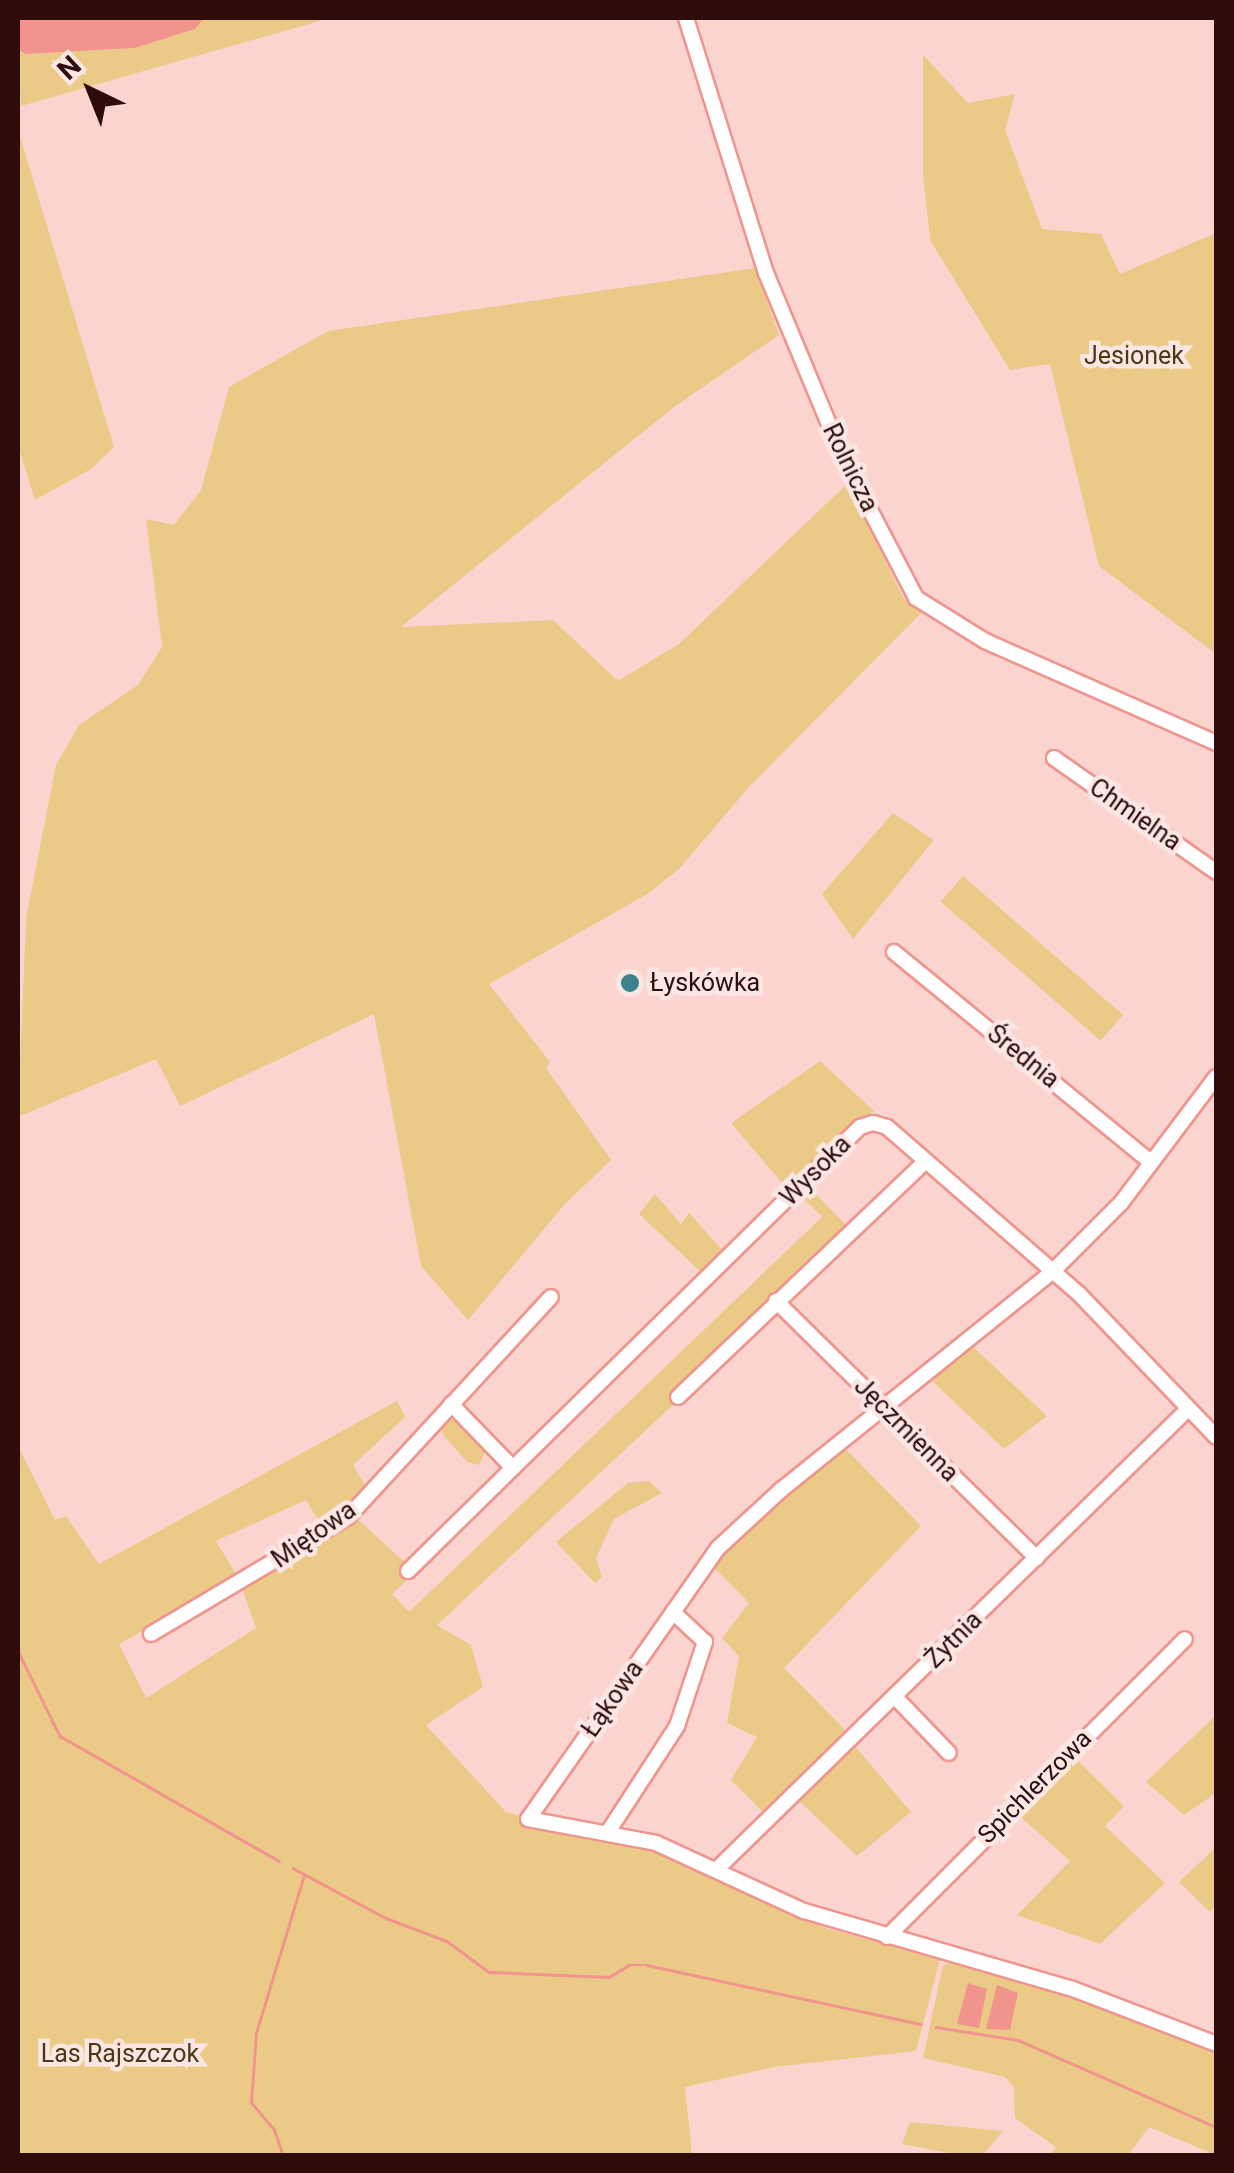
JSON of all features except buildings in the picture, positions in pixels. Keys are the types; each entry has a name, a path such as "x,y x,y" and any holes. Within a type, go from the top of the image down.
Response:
{"street":[{"name":"Rolnicza","path":"686,18 766,274 844,460 916,598 985,640 1216,743"},
{"name":"Chmielna","path":"1054,758 1216,872"},
{"name":"Średnia","path":"894,952 1151,1162"},
{"name":"Łąkowa","path":"1216,1077 1100,1226 1052,1272 748,1519 673,1612 528,1818 608,1832 717,1869 804,1911 1073,1989 1216,2044"},
{"name":"Wysoka","path":"408,1571 860,1127 886,1126 1052,1272 1216,1437"},
{"path":"678,1397 926,1161"},
{"name":"Miętowa","path":"151,1634 348,1517 551,1297"},
{"name":"Jęczmienna","path":"776,1301 1036,1558"},
{"path":"451,1404 514,1468"},
{"name":"Żytnia","path":"717,1869 1188,1409"},
{"path":"608,1832 677,1726 705,1642 673,1612"},
{"name":"Spichlerzowa","path":"887,1937 1185,1639"},
{"path":"896,1698 949,1754"}],"green space":[{"path":"204,18 330,18 21,106 18,49 25,54 135,48 195,29"},
{"name":"Jesionek","path":"923,55 968,103 1015,94 1005,130 1042,229 1101,234 1120,274 1216,233 1216,654 1099,566 1050,364 1010,370 930,240 923,174"},
{"path":"18,130 114,447 91,469 35,500 18,446"},
{"path":"755,268 779,335 674,407 401,627 553,620 618,681 679,644 847,484 904,599 923,611 748,788 680,868 649,893 489,984 550,1062 546,1068 611,1160 564,1205 468,1320 421,1266 374,1014 180,1106 156,1059 18,1117 26,918 56,765 79,725 138,685 162,647 146,519 174,525 201,490 229,387 328,331"},
{"path":"893,813 934,840 853,939 822,894"},
{"path":"963,876 1123,1015 1101,1041 941,902"},
{"path":"820,1061 874,1111 788,1190 731,1123"},
{"name":"Las Rajszczok","path":"807,1185 846,1225 669,1396 675,1403 437,1625 471,1645 483,1687 426,1725 506,1812 666,1854 825,1928 940,1959 916,2051 774,2067 685,2087 692,2155 18,2155 18,1446 55,1520 66,1516 99,1564 397,1401 405,1417 353,1465 368,1490 340,1516 322,1526 306,1500 216,1541 238,1577 354,1516 409,1566 401,1573 409,1578 392,1594 409,1612 822,1217 798,1193","holes":["238,1577 256,1628 146,1698 119,1644"]},
{"path":"655,1194 681,1224 689,1213 724,1252 702,1273 639,1214"},
{"path":"970,1344 1047,1416 1004,1449 929,1378"},
{"path":"452,1416 486,1450 479,1465 467,1462 444,1436 441,1428"},
{"path":"843,1446 921,1526 784,1668 847,1732 769,1818 731,1780 757,1737 727,1723 739,1656 722,1638 749,1603 712,1566"},
{"path":"649,1481 662,1493 614,1519 596,1558 602,1577 595,1583 556,1542 628,1483"},
{"path":"1216,1715 1216,1793 1184,1815 1146,1782"},
{"path":"854,1745 911,1812 857,1856 797,1799"},
{"path":"1073,1756 1124,1806 1105,1826 1165,1883 1100,1944 1017,1915 1070,1861 1014,1811"},
{"path":"1216,1847 1216,1905 1210,1912 1179,1882"},
{"path":"950,1963 1063,1995 1216,2053 1216,2155 1149,2127 1128,2155 1050,2155 1056,2147 1015,2118 1014,2087 1005,2077 923,2058 943,1965"},
{"path":"910,2122 1003,2131 983,2155 959,2155 902,2144"}],"shaded area":[{"path":"18,18 204,18 195,29 135,48 25,54 18,49"},
{"path":"968,1983 987,1989 979,2028 957,2024"},
{"path":"997,1985 1018,1993 1010,2030 986,2029"}],"waterway":[{"path":"18,1651 60,1736 279,1861"},
{"path":"293,1868 386,1918 447,1941 489,1972 609,1977 629,1965 647,1965 921,2024"},
{"path":"283,2156 274,2130 251,2103 256,2033 304,1875"},
{"path":"936,2027 1018,2040 1216,2127"}],"place":[{"name":"Łyskówka","path":"630,983"}]}
